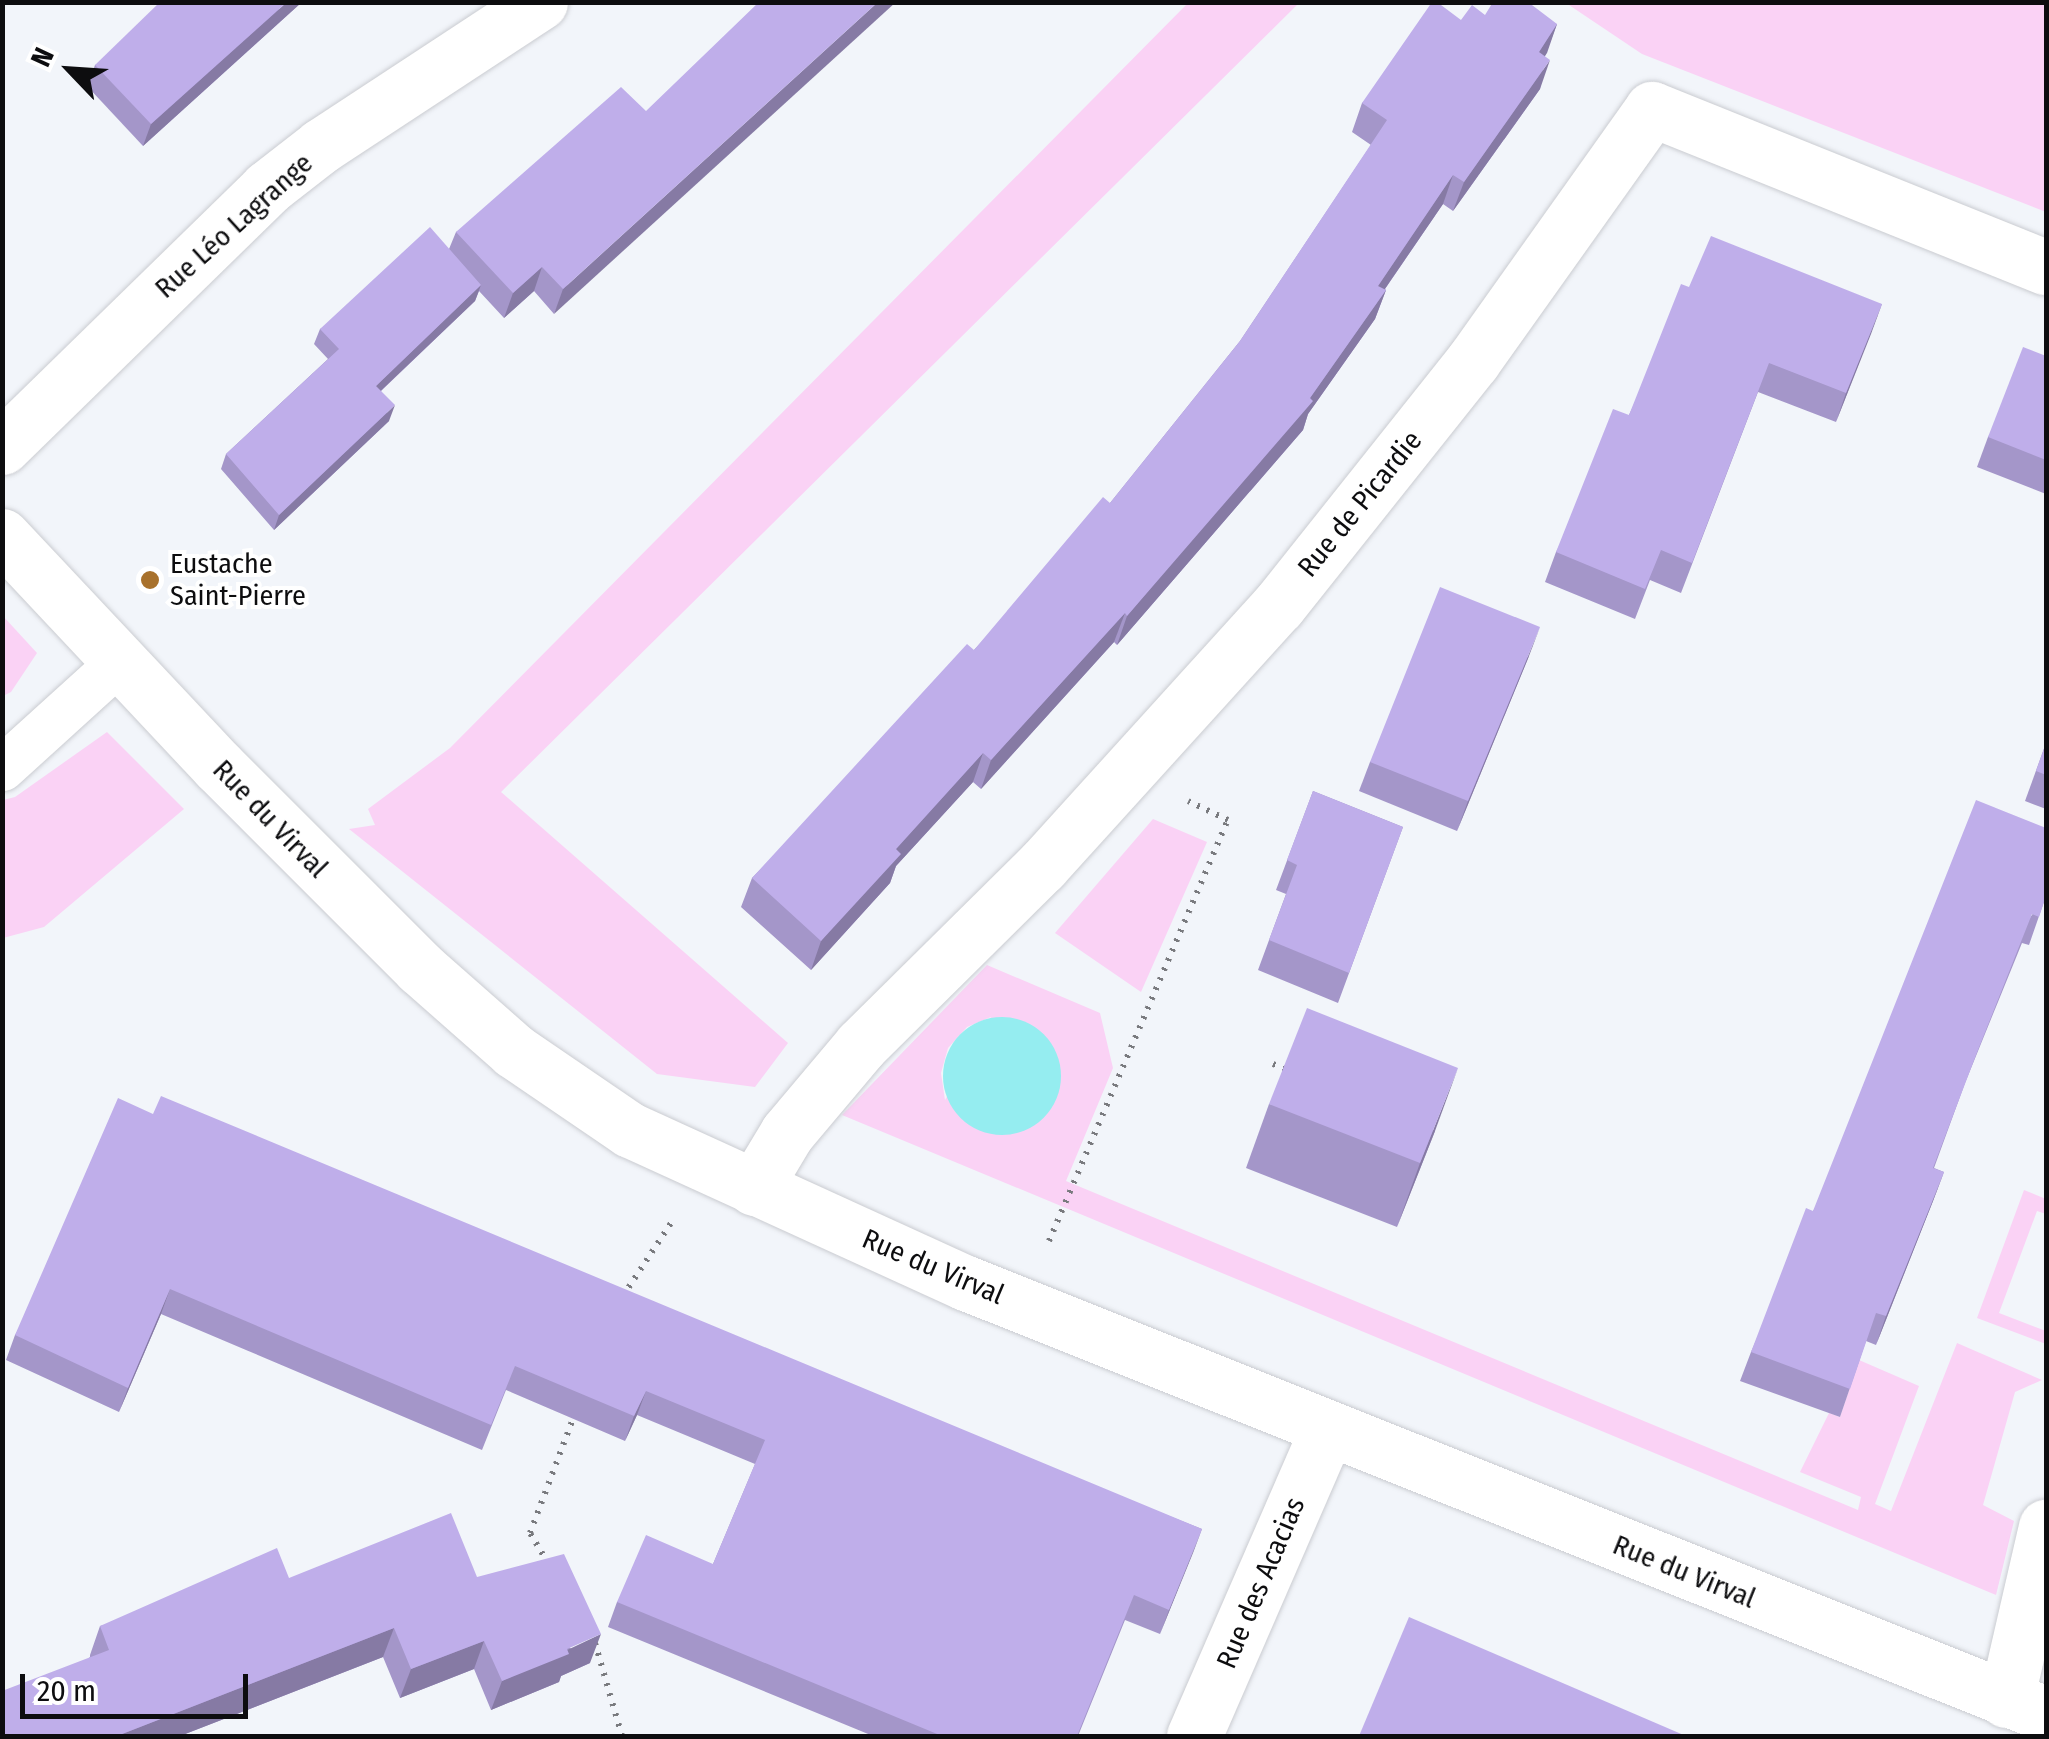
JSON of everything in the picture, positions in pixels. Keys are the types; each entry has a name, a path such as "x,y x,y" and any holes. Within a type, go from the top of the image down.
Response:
{"street":[{"name":"Rue Léo Lagrange","path":"2,447 266,188 321,146 540,2"},
{"name":"Rue de Picardie","path":"731,1178 787,1134 840,1070 1128,774 1278,606 1375,487 1556,249 1652,109 2046,267"},
{"name":"Rue du Virval","path":"2,536 354,906 514,1052 630,1130 1022,1305 2026,1707"},
{"name":"Rue des Acacias","path":"1194,1736 1327,1430"},
{"path":"2026,1707 2046,1526"}],"lane":[{"path":"2,768 120,662"}],"path":[{"path":"1022,1305 1228,820 1128,774"},
{"path":"1273,1064 1306,1078"},
{"path":"614,1310 731,1178"},
{"path":"558,1578 530,1533 579,1402"},
{"path":"594,1640 622,1736"}],"shaded area":[{"path":"1188,3 1299,3 501,792 788,1043 755,1087 657,1074 349,829 375,825 368,809 450,748"},
{"path":"1566,3 2046,3 2046,212 1642,54"},
{"path":"3,616 37,653 11,692 3,696"},
{"path":"107,732 184,809 44,927 3,938 3,800 15,797"},
{"path":"1153,819 1207,842 1141,992 1055,933"},
{"path":"987,965 1100,1013 1113,1068 1066,1181 1858,1510 1861,1497 1800,1472 1829,1413 1840,1417 1859,1360 1919,1386 1875,1504 1891,1511 1957,1343 2042,1380 2015,1392 1983,1505 2014,1521 1996,1595 842,1115","holes":["991,1017 945,1100 941,1073 948,1048 967,1027"]},
{"path":"2024,1190 2046,1199 2046,1214 2037,1211 1999,1313 2046,1331 2046,1344 1977,1318"}],"water":[{"path":"1002,1017 1025,1021 1044,1034 1057,1053 1061,1076 1057,1099 1044,1118 1025,1131 1002,1135 979,1131 960,1118 947,1099 943,1076 947,1053 960,1034 979,1021"}],"building":[{"path":"160,2 287,2 151,124 95,65"},
{"path":"759,2 878,2 563,289 542,267 513,293 456,232 621,87 646,111"},
{"path":"1432,2 1461,20 1472,5 1485,15 1493,2 1528,2 1557,24 1539,52 1550,60 1464,182 1453,175 1378,286 1386,290 1310,398 1313,401 1127,616 1125,613 991,760 983,753 896,849 901,854 821,941 752,878 967,644 974,650 1103,497 1110,503 1240,341 1387,120 1362,103"},
{"path":"430,227 481,285 376,386 395,405 279,515 226,454 339,349 320,329"},
{"path":"1711,236 1882,304 1846,393 1769,363 1692,563 1661,550 1645,589 1556,552 1613,409 1629,415 1681,284 1689,287"},
{"path":"2023,347 2046,356 2046,460 1988,437"},
{"path":"1440,587 1540,627 1468,801 1370,762"},
{"path":"2046,743 2046,775 2036,771"},
{"path":"1313,791 1403,827 1349,973 1269,940 1297,865 1287,860"},
{"path":"1976,800 2046,828 2046,896 2039,917 2032,914 1933,1168 1944,1172 1886,1316 1876,1313 1850,1389 1751,1352 1806,1208 1813,1211"},
{"path":"1307,1008 1458,1068 1420,1163 1269,1104"},
{"path":"161,1096 1202,1529 1169,1610 1134,1595 1077,1736 942,1736 617,1602 646,1535 713,1564 765,1440 646,1391 634,1416 515,1366 491,1425 170,1289 128,1388 15,1335 118,1098 153,1114"},
{"path":"451,1513 477,1577 564,1554 601,1634 567,1649 569,1654 502,1681 484,1641 411,1669 394,1628 117,1736 2,1736 2,1691 109,1650 100,1626 277,1548 289,1578"},
{"path":"1409,1617 1686,1736 1359,1736"}],"place":[{"name":"Eustache Saint-Pierre","path":"150,580"}]}
